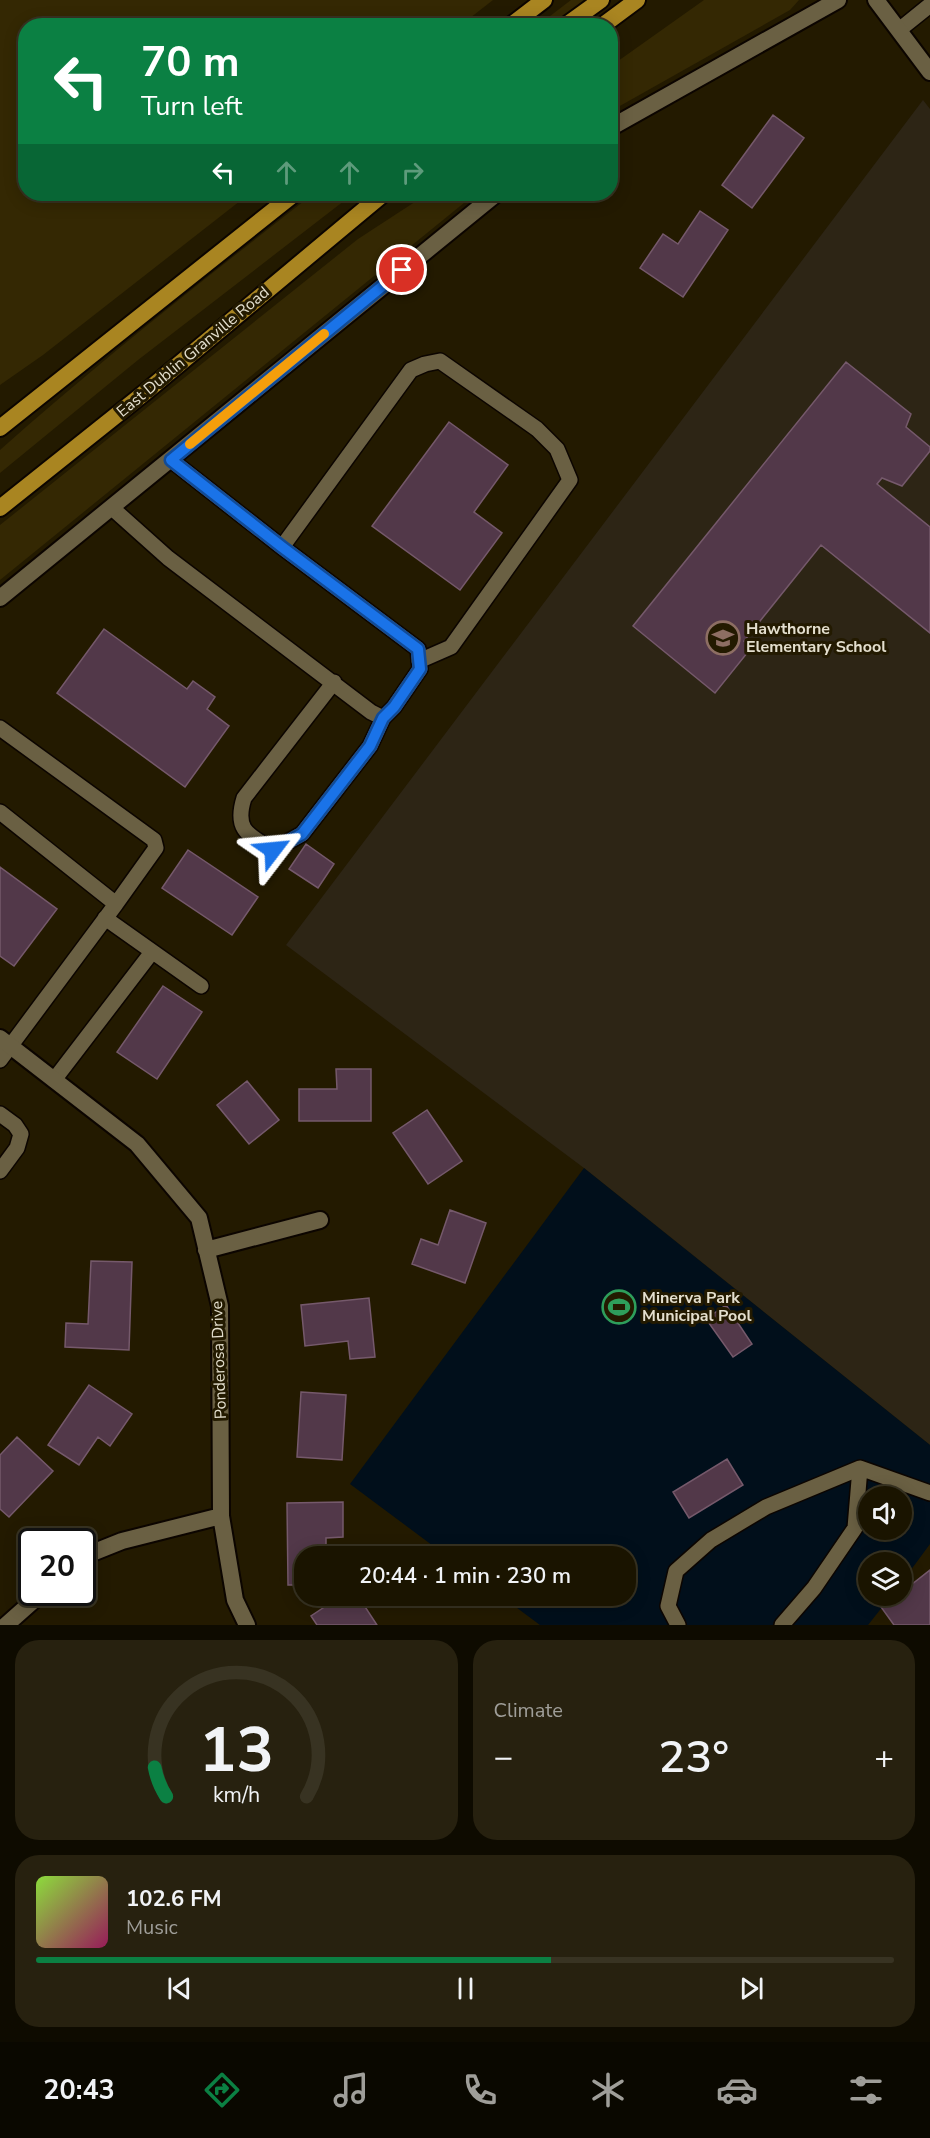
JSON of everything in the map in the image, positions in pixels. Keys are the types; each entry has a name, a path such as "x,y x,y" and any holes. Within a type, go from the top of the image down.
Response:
{"main road":[{"path":"520,18 544,0"},
{"path":"576,18 601,0"},
{"path":"613,18 637,0"},
{"path":"0,428 285,201"},
{"name":"East Dublin Granville Road","path":"0,507 148,390 375,201"},
{"path":"0,439 108,342"}],"street":[{"path":"618,124 838,0"},
{"path":"876,0 930,72"},
{"path":"0,598 487,201"},
{"name":"Ponderosa Drive","path":"4,1048 54,1080 137,1144 199,1218 220,1306 221,1516 235,1600 248,1625"},
{"path":"206,1250 320,1220"},
{"path":"96,1551 122,1541 221,1516"},
{"path":"6,1625 27,1606"}],"lane":[{"path":"899,30 930,5"},
{"path":"282,547 411,370 424,364 440,361 537,429 557,449 570,480 452,647 419,661"},
{"path":"171,460 418,649 420,669 394,707 383,718 370,746 302,834 273,850 243,829 239,814 244,798 334,682"},
{"path":"112,508 168,558 371,712 383,718"},
{"path":"0,728 154,840 156,848 116,904 4,1048"},
{"path":"0,812 116,904"},
{"path":"105,918 201,986"},
{"path":"54,1080 152,952"},
{"path":"0,1114 15,1125 21,1134 17,1148 0,1171"},
{"path":"678,1625 668,1606 676,1571 711,1540 766,1507 860,1468 930,1493"},
{"path":"782,1625 814,1588 855,1528 860,1468"}],"shaded area":[{"path":"0,0 493,0 470,18 18,18 18,201 240,201 43,355 0,385"},
{"path":"571,0 590,0 566,18 547,18"},
{"path":"704,0 799,0 790,10 618,107 618,61"},
{"name":"Hawthorne Elementary School","path":"923,100 930,109 930,1445 584,1168 286,945"},
{"path":"304,201 344,201 138,360 0,473 0,450 115,351"},
{"path":"416,201 466,201 0,580 0,525 358,239"}],"water":[{"name":"Minerva Park Municipal Pool","path":"584,1168 930,1445 930,1544 912,1568 912,1552 858,1552 858,1606 883,1606 868,1625 540,1625 514,1606 636,1606 636,1546 433,1546 350,1484"}],"building":[{"path":"773,115 804,138 752,208 722,185"},
{"path":"700,211 728,230 683,297 640,268 663,234 678,244"},
{"path":"846,362 911,414 906,427 930,447 930,451 902,486 882,478 877,484 930,527 930,633 821,545 744,641 752,647 715,693 633,626"},
{"path":"449,422 508,465 474,512 502,533 460,590 372,526"},
{"path":"104,629 187,689 193,681 215,697 207,709 229,726 185,787 57,693"},
{"path":"306,844 334,864 318,888 289,869"},
{"path":"188,850 258,897 232,935 162,888"},
{"path":"0,867 57,909 14,966 0,956"},
{"path":"163,986 202,1012 157,1079 117,1052"},
{"path":"336,1069 371,1069 371,1121 299,1121 299,1089 337,1089"},
{"path":"247,1081 279,1120 249,1144 217,1105"},
{"path":"427,1110 462,1161 428,1184 393,1133"},
{"path":"450,1210 486,1223 465,1283 412,1264 421,1239 438,1245"},
{"path":"91,1261 132,1262 129,1350 65,1347 66,1323 88,1324"},
{"path":"369,1298 375,1357 350,1359 348,1341 305,1346 301,1305"},
{"path":"726,1305 752,1344 733,1357 706,1319"},
{"path":"89,1385 132,1414 110,1446 98,1437 79,1465 48,1445"},
{"path":"301,1392 346,1395 342,1460 297,1457"},
{"path":"17,1437 53,1471 9,1517 0,1509 0,1455"},
{"path":"727,1459 743,1485 689,1518 673,1492"},
{"path":"343,1502 343,1537 326,1538 326,1546 294,1546 294,1585 288,1585 287,1503"},
{"path":"930,1570 930,1625 894,1625 881,1607 912,1606 912,1584"},
{"path":"326,1606 365,1606 377,1625 317,1625 311,1616"}],"slow traffic":[{"path":"190,444 324,334"}],"place":[{"name":"Hawthorne Elementary School","path":"723,638"},
{"name":"Minerva Park Municipal Pool","path":"619,1307"}],"route":[{"path":"273,850 286,845 302,834 370,746 383,718 394,707 420,669 418,649 171,460 402,270"}]}
